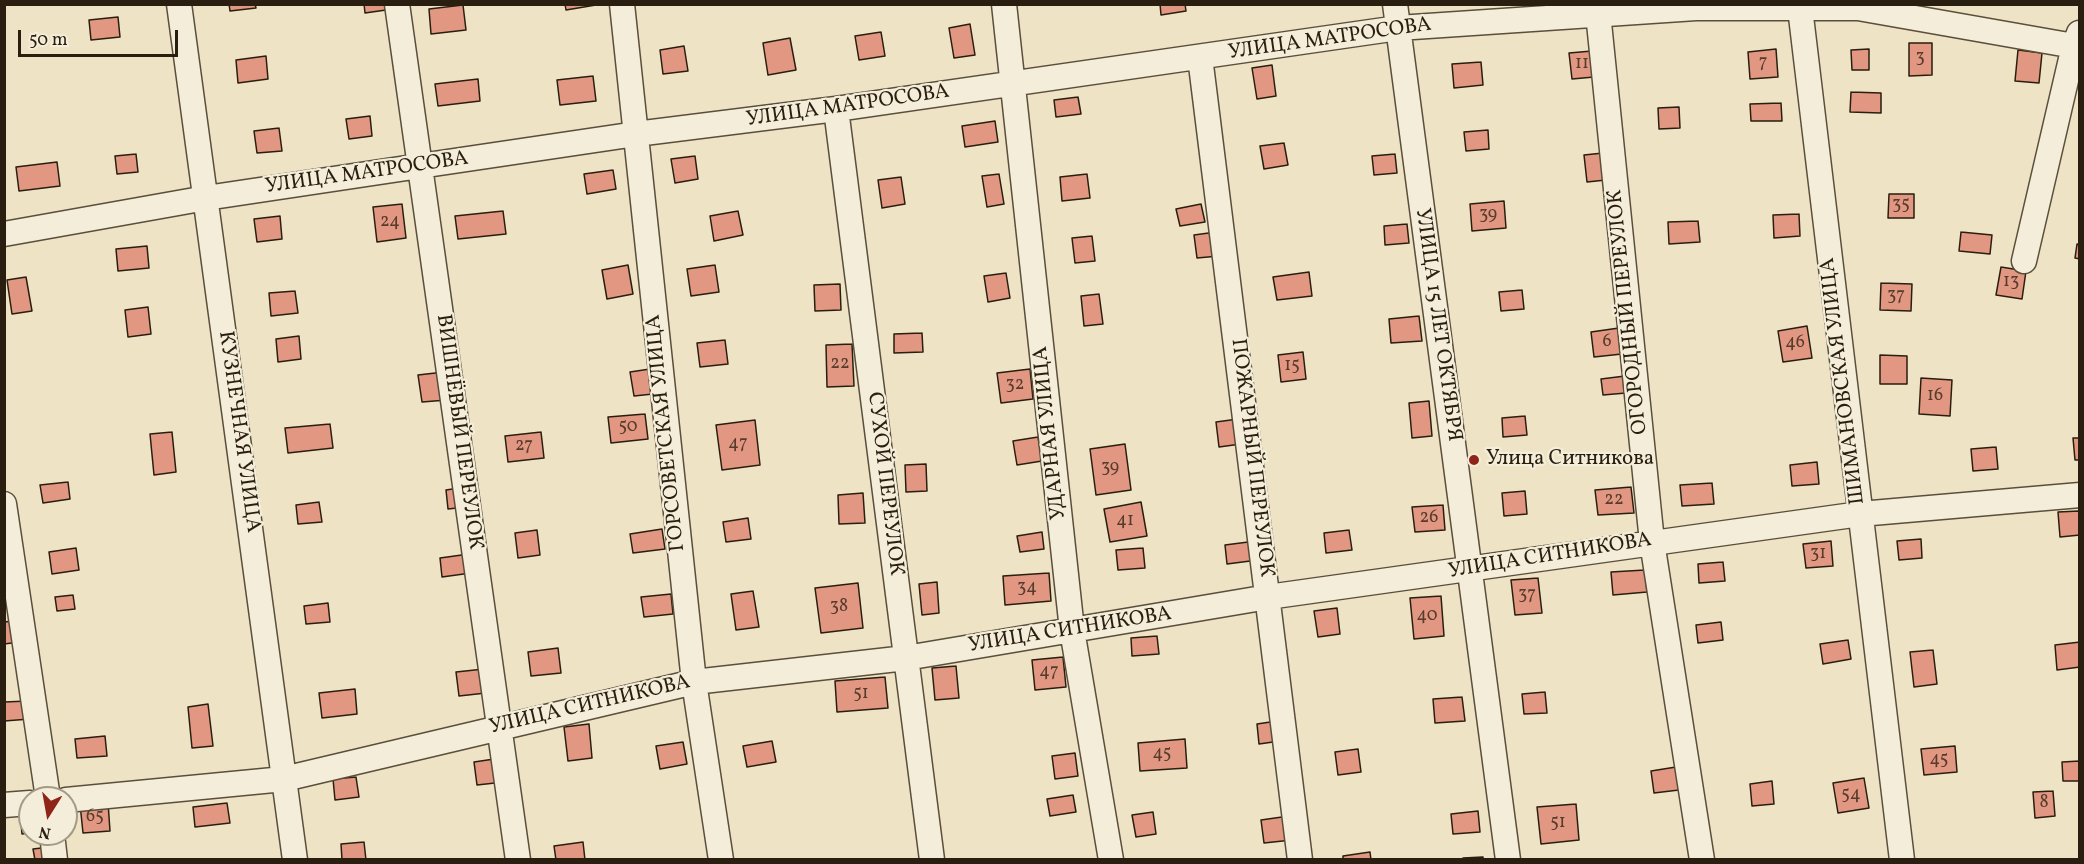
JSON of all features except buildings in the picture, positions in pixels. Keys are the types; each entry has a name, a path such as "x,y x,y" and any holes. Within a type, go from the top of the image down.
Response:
{"street":[{"name":"КУЗНЕЧНАЯ УЛИЦА","path":"178,4 295,860"},
{"name":"ВИШНЁВЫЙ ПЕРЕУЛОК","path":"397,4 518,860"},
{"name":"ГОРСОВЕТСКАЯ УЛИЦА","path":"622,4 694,682 722,860"},
{"name":"УДАРНАЯ УЛИЦА","path":"1004,4 1072,630 1111,860"},
{"name":"УЛИЦА МАТРОСОВА","path":"4,234 206,198 420,166 1200,57 1396,16 1598,13 1696,6"},
{"path":"1696,6 1800,8 1858,6 2077,39 2024,261"},
{"name":"ШИМАНОВСКАЯ УЛИЦА","path":"1800,8 1902,860"},
{"name":"ОГОРОДНЫЙ ПЕРЕУЛОК","path":"1598,13 1652,542 1702,860"},
{"name":"УЛИЦА 15 ЛЕТ ОКТЯБРЯ","path":"1396,16 1508,860"},
{"name":"ПОЖАРНЫЙ ПЕРЕУЛОК","path":"1200,57 1300,860"},
{"name":"СУХОЙ ПЕРЕУЛОК","path":"836,109 932,860"},
{"name":"УЛИЦА СИТНИКОВА","path":"78,799 284,779 499,726 694,682 906,658 1268,597 1470,570 1652,542 1860,514 2079,495"},
{"path":"4,504 46,786"}],"place":[{"name":"Улица Ситникова","path":"1474,460"}]}
